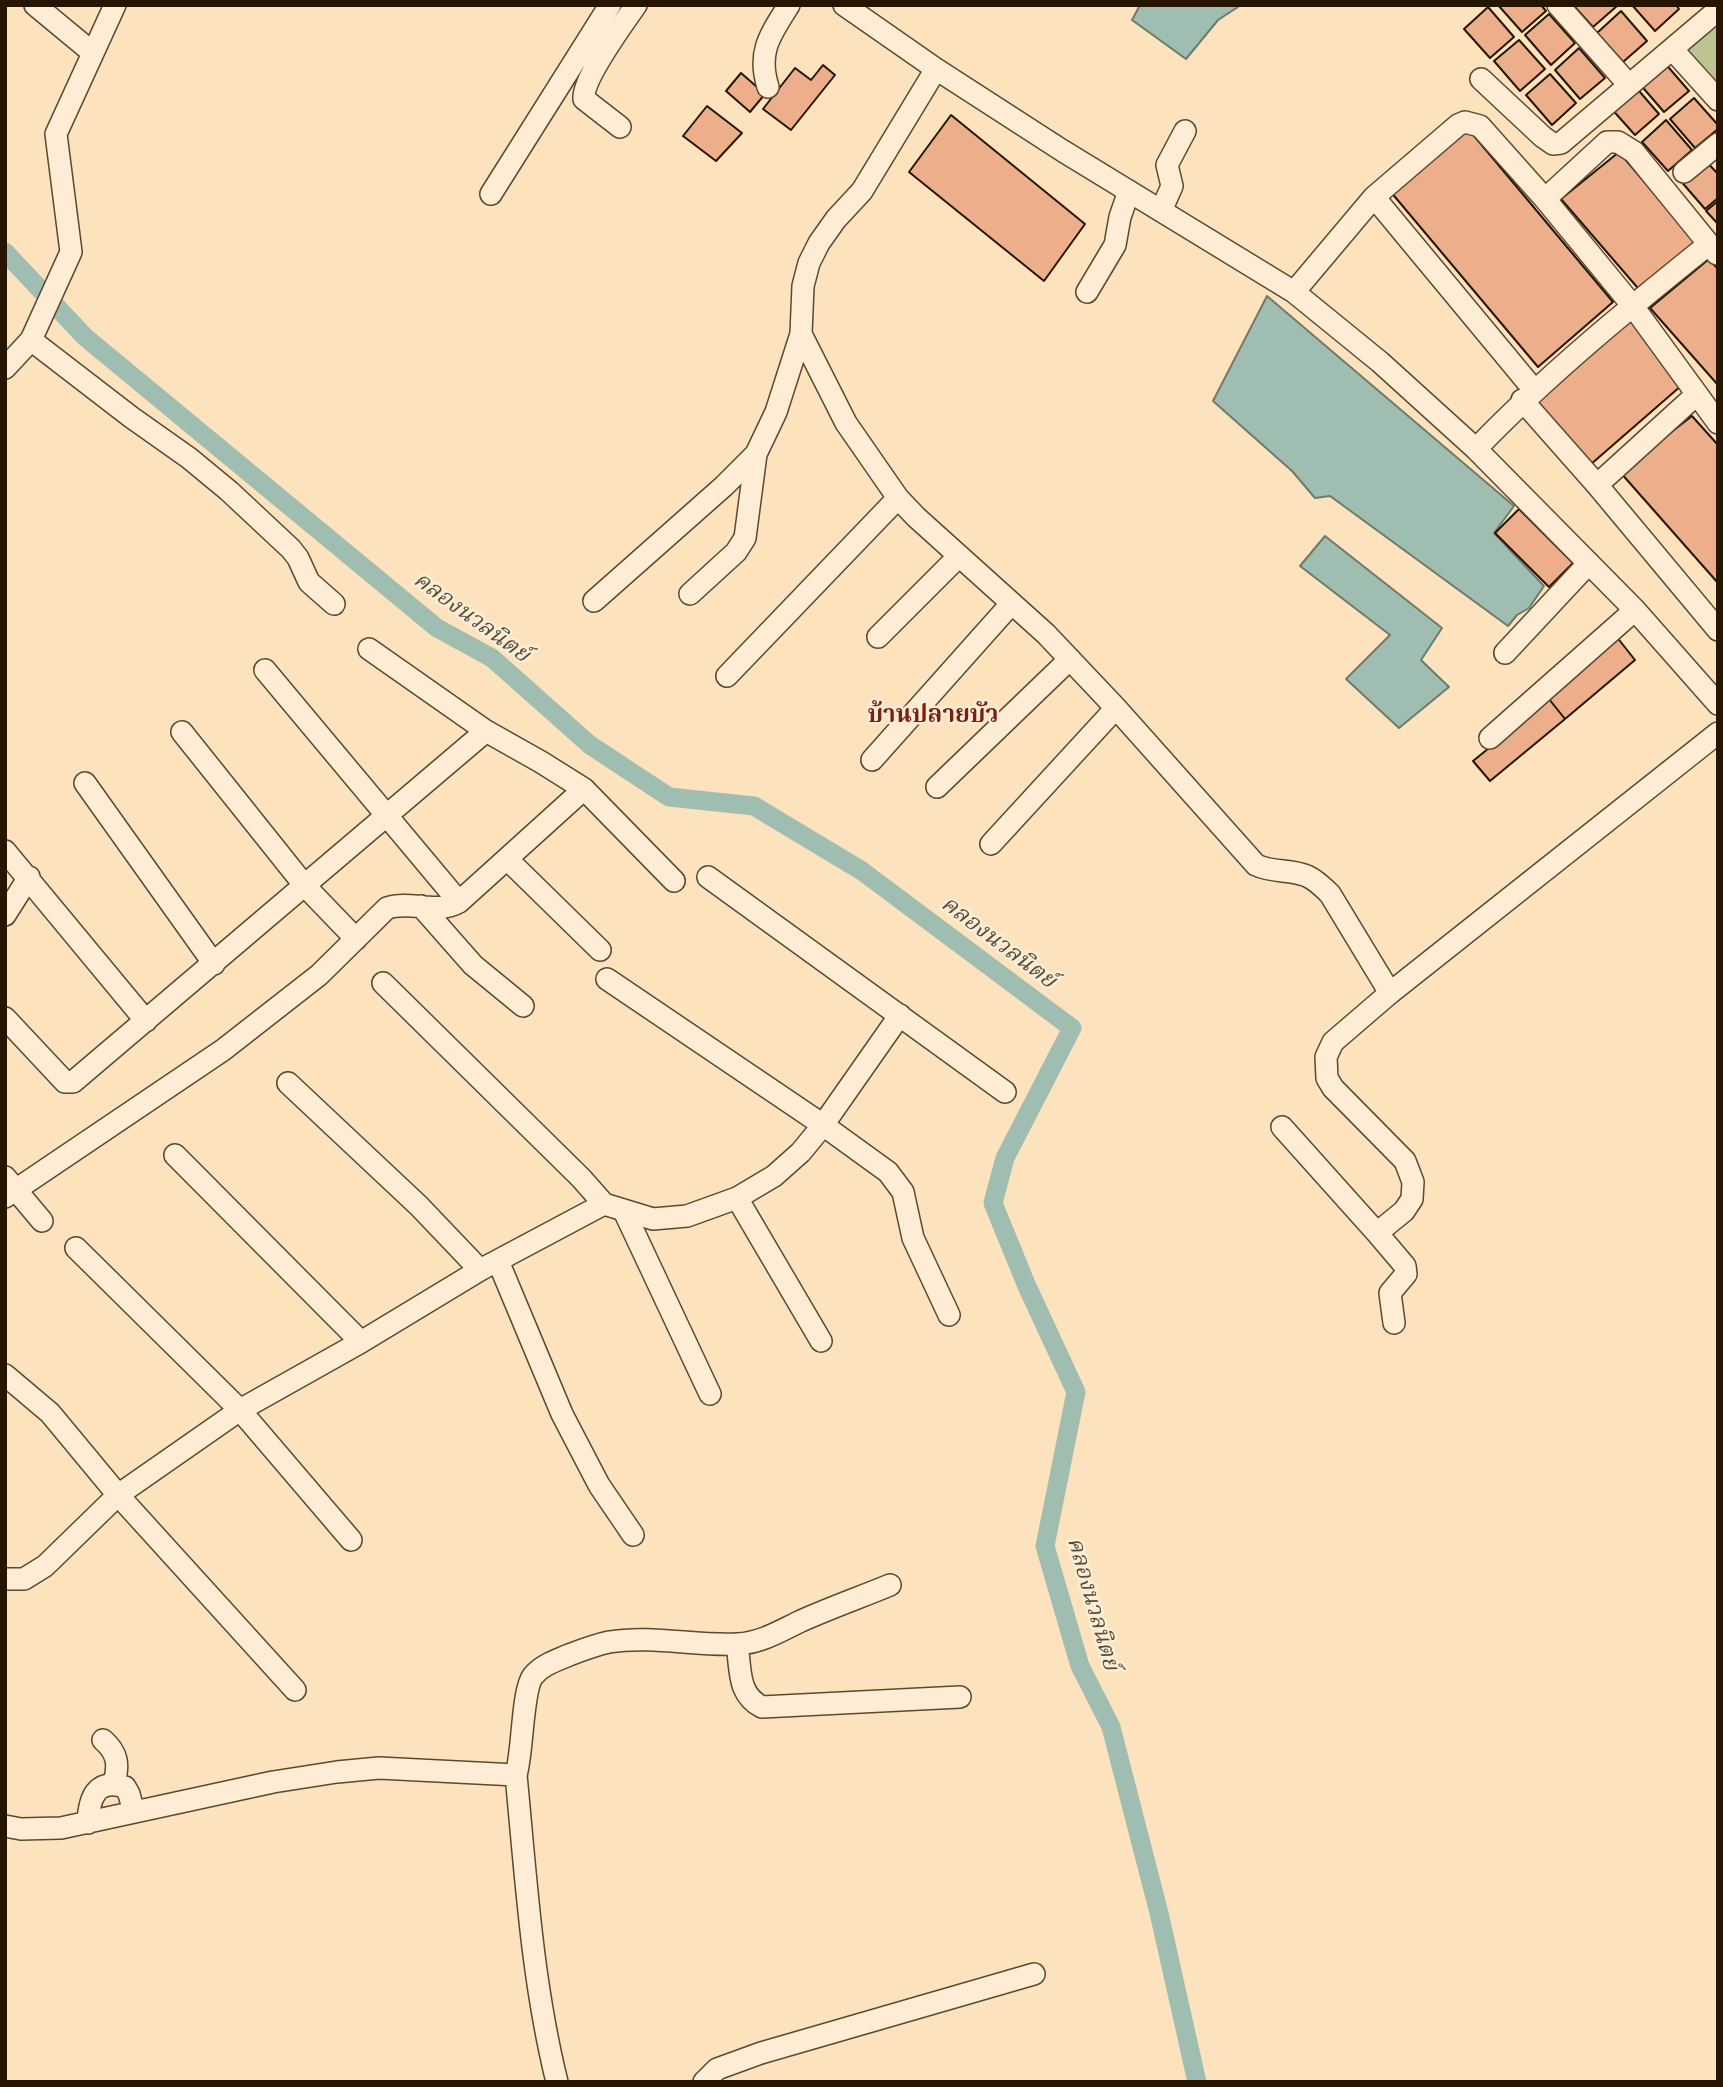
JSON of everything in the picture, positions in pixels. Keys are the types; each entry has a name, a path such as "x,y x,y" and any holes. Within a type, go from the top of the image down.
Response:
{"street":[{"path":"35,5 93,53"},
{"path":"5,368 35,332 71,246 56,134 115,5"},
{"path":"491,194 611,5"},
{"path":"620,127 584,99 583,94 608,47 636,5"},
{"path":"768,88 762,68 765,48 789,5"},
{"path":"844,5 936,69 1294,292 1380,362 1476,449 1635,610 1718,704"},
{"path":"1558,5 1629,85"},
{"path":"1481,79 1542,137 1553,144 1561,143 1672,49 1707,11"},
{"path":"1672,49 1718,100"},
{"path":"690,594 736,552 745,538 756,454 776,412 800,334 803,286 809,263 836,219 862,191 936,69"},
{"path":"1294,292 1374,197 1465,121 1480,126 1545,199 1632,305 1718,422"},
{"path":"1161,211 1172,186 1167,165 1185,131"},
{"path":"1476,449 1528,395 1632,305 1713,250 1634,152 1618,142 1607,142 1545,199"},
{"path":"1684,173 1718,144"},
{"path":"1087,292 1118,238 1120,217 1129,191"},
{"path":"1374,197 1597,485 1718,630"},
{"path":"35,332 229,491 291,550 298,558 309,582 334,604"},
{"path":"800,334 846,423 898,498 1070,659 1256,865 1269,871 1304,875 1316,881 1330,894 1390,993"},
{"path":"1597,485 1696,395"},
{"path":"594,601 756,454"},
{"path":"727,676 898,498"},
{"path":"878,637 959,556"},
{"path":"1505,653 1589,563"},
{"path":"872,760 1012,604"},
{"path":"1490,738 1635,610"},
{"path":"369,649 486,732 584,789 601,803 674,881"},
{"path":"937,787 1070,659"},
{"path":"265,670 459,902"},
{"path":"991,844 1116,708"},
{"path":"182,732 306,886 356,939"},
{"path":"8,1026 65,1082 73,1082 486,732"},
{"path":"1377,1233 1404,1212 1412,1199 1413,1182 1405,1161 1333,1088 1327,1078 1326,1057 1333,1042 1390,993 1718,733"},
{"path":"85,783 214,964"},
{"path":"42,1221 9,1188 223,1050 319,975 387,908 398,904 448,908 459,902 584,789"},
{"path":"5,851 146,1021"},
{"path":"507,859 600,950"},
{"path":"5,915 29,877"},
{"path":"708,877 1005,1092"},
{"path":"421,906 473,965 523,1006"},
{"path":"607,979 888,1172 903,1192 913,1238 949,1315"},
{"path":"383,983 614,1207 710,1394"},
{"path":"5,1579 24,1579 45,1566 118,1495 240,1409 489,1265 614,1207 653,1219 687,1216 737,1198 774,1176 801,1152 823,1125 900,1015"},
{"path":"288,1083 419,1206 489,1265 599,1485 633,1535"},
{"path":"1282,1127 1405,1266 1406,1274 1390,1293 1394,1323"},
{"path":"175,1155 360,1342"},
{"path":"737,1198 821,1340"},
{"path":"76,1248 240,1409 351,1540"},
{"path":"5,1375 50,1413 118,1495 295,1690"},
{"path":"557,2082 535,1973 516,1775 521,1758 530,1679 548,1664 591,1647 620,1641 737,1644 773,1636 801,1621 890,1585"},
{"path":"737,1644 745,1695 751,1702 762,1707 960,1697"},
{"path":"103,1740 114,1750 117,1760 114,1783"},
{"path":"5,1826 40,1830 61,1828 274,1782 337,1772 393,1769 516,1775"},
{"path":"88,1823 88,1807 92,1796 101,1787 114,1783 125,1787 134,1812"},
{"path":"704,2082 717,2069 761,2053 1034,1974"}],"green space":[{"path":"1705,5 1718,5 1718,102 1665,40"}],"shaded area":[{"path":"1140,5 1241,5 1218,20 1186,59 1132,20"},
{"path":"1267,296 1514,506 1494,533 1544,586 1529,608 1517,615 1508,626 1330,496 1315,498 1292,471 1213,401"},
{"path":"1325,536 1442,628 1421,660 1449,687 1399,728 1346,679 1390,635 1300,566"}],"building":[{"path":"1498,5 1541,5 1546,11 1522,32"},
{"path":"1573,5 1617,5 1617,6 1593,27"},
{"path":"1632,5 1676,5 1679,9 1655,31"},
{"path":"1488,7 1514,37 1490,58 1464,29"},
{"path":"1621,11 1647,41 1623,62 1597,33"},
{"path":"1549,14 1575,43 1551,65 1525,35"},
{"path":"1519,40 1545,69 1520,91 1494,61"},
{"path":"1579,48 1605,78 1580,99 1555,70"},
{"path":"1663,61 1689,91 1664,112 1638,82"},
{"path":"823,65 835,75 791,130 763,109 795,68 811,80"},
{"path":"741,73 765,94 750,112 726,91"},
{"path":"1550,74 1576,103 1552,125 1526,95"},
{"path":"1633,84 1659,114 1635,135 1609,106"},
{"path":"1694,98 1718,125 1718,129 1695,148 1670,119"},
{"path":"707,106 742,133 716,161 683,136"},
{"path":"951,115 1085,224 1044,281 909,172"},
{"path":"1666,120 1692,150 1668,171 1642,142"},
{"path":"1465,125 1613,302 1538,367 1390,191"},
{"path":"1619,152 1698,245 1643,294 1561,199"},
{"path":"1703,158 1718,174 1718,198 1705,209 1679,179"},
{"path":"1718,201 1718,224 1706,211"},
{"path":"1709,259 1718,269 1718,385 1650,308"},
{"path":"1628,317 1682,385 1590,465 1534,403"},
{"path":"1692,416 1718,445 1718,583 1620,472"},
{"path":"1519,509 1573,563 1549,587 1495,533"},
{"path":"1616,636 1635,660 1565,719 1549,699"},
{"path":"1549,699 1565,719 1490,781 1473,761"}],"waterway":[{"name":"คลองนวลนิตย์","path":"5,252 85,337 437,628 492,658 590,745 669,797 754,806 862,871 1072,1028 1005,1158 993,1203 1026,1284 1076,1392 1045,1546 1080,1666 1111,1727 1159,1913 1197,2082"}],"district":[{"name":"บ้านปลายบัว","path":"933,716"}]}
